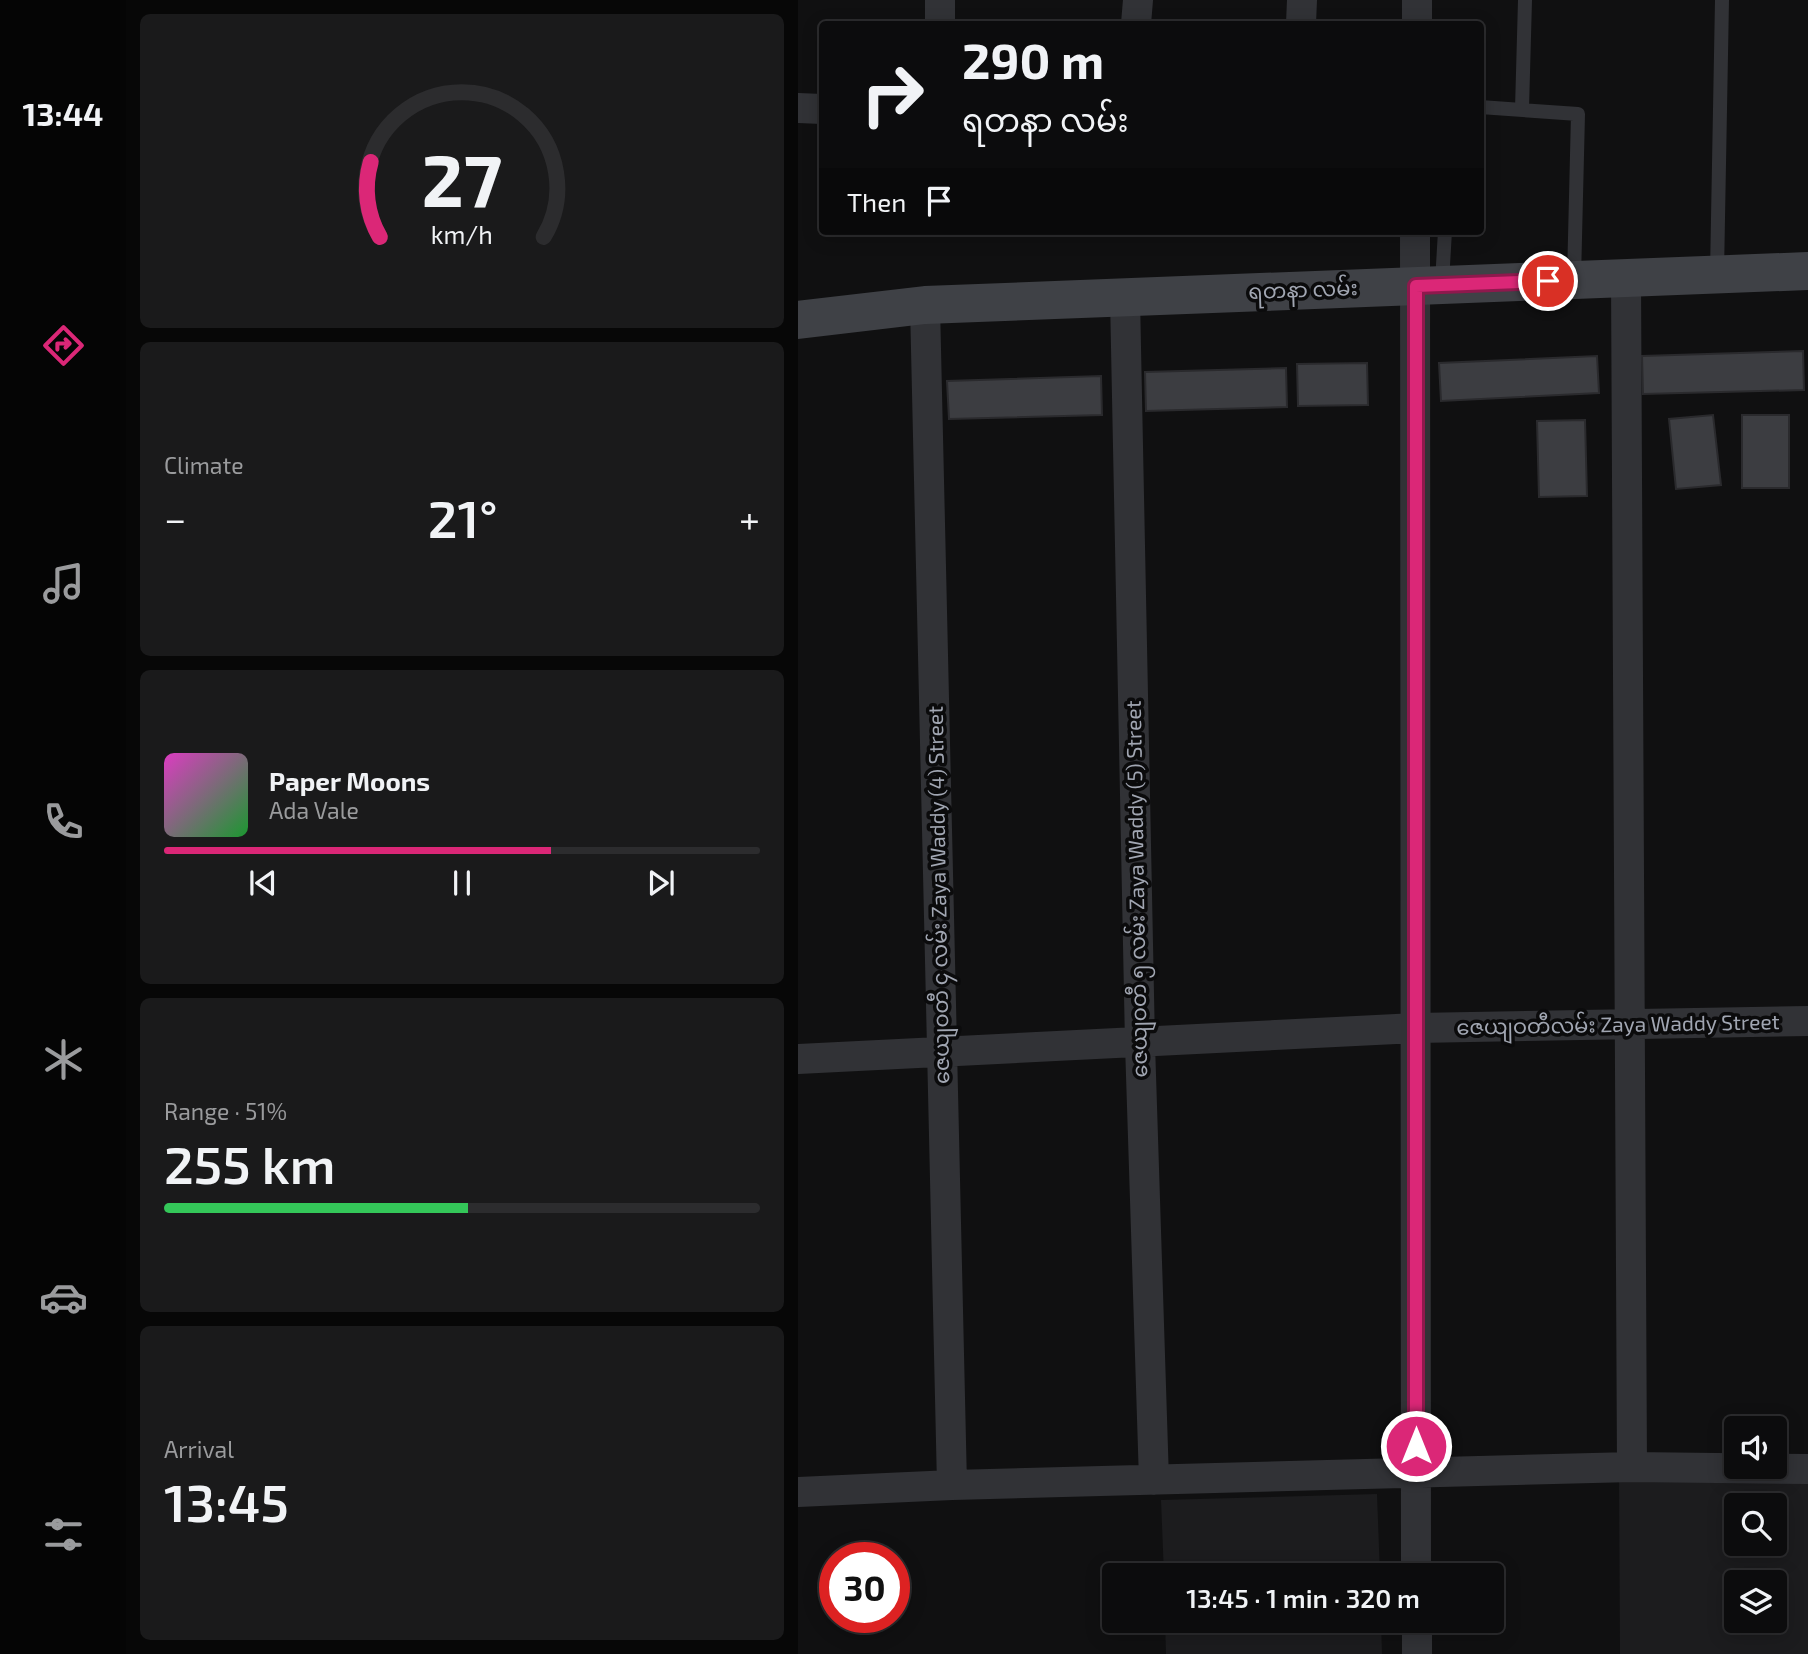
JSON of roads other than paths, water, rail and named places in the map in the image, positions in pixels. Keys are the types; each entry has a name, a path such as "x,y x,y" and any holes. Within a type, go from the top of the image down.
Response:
{"main road":[{"name":"ရတနာ လမ်း","path":"798,320 925,305 1808,271"}],"street":[{"path":"940,0 940,21"},
{"path":"1136,21 1138,0"},
{"path":"1301,21 1302,0"},
{"path":"1417,21 1418,0"},
{"path":"798,108 819,109"},
{"path":"1416,235 1429,285 1416,1028 1416,1563"},
{"path":"1626,278 1632,1467"},
{"name":"ဇေယျဝတီ ၅ လမ်း Zaya Waddy (5) Street","path":"1125,298 1140,1044 1154,1480"},
{"name":"ဇေယျဝတီ ၄ လမ်း Zaya Waddy (4) Street","path":"925,305 952,1485"},
{"name":"ဇေယျဝတီလမ်း Zaya Waddy Street","path":"798,1059 943,1054 1416,1028 1808,1021"},
{"path":"798,1492 952,1485 1632,1467 1808,1469"},
{"path":"1417,1633 1417,1654"}],"lane":[{"path":"1522,109 1525,0"},
{"path":"1717,274 1721,0"},
{"path":"1484,107 1578,114 1574,280"},
{"path":"1429,285 1444,235"}]}
